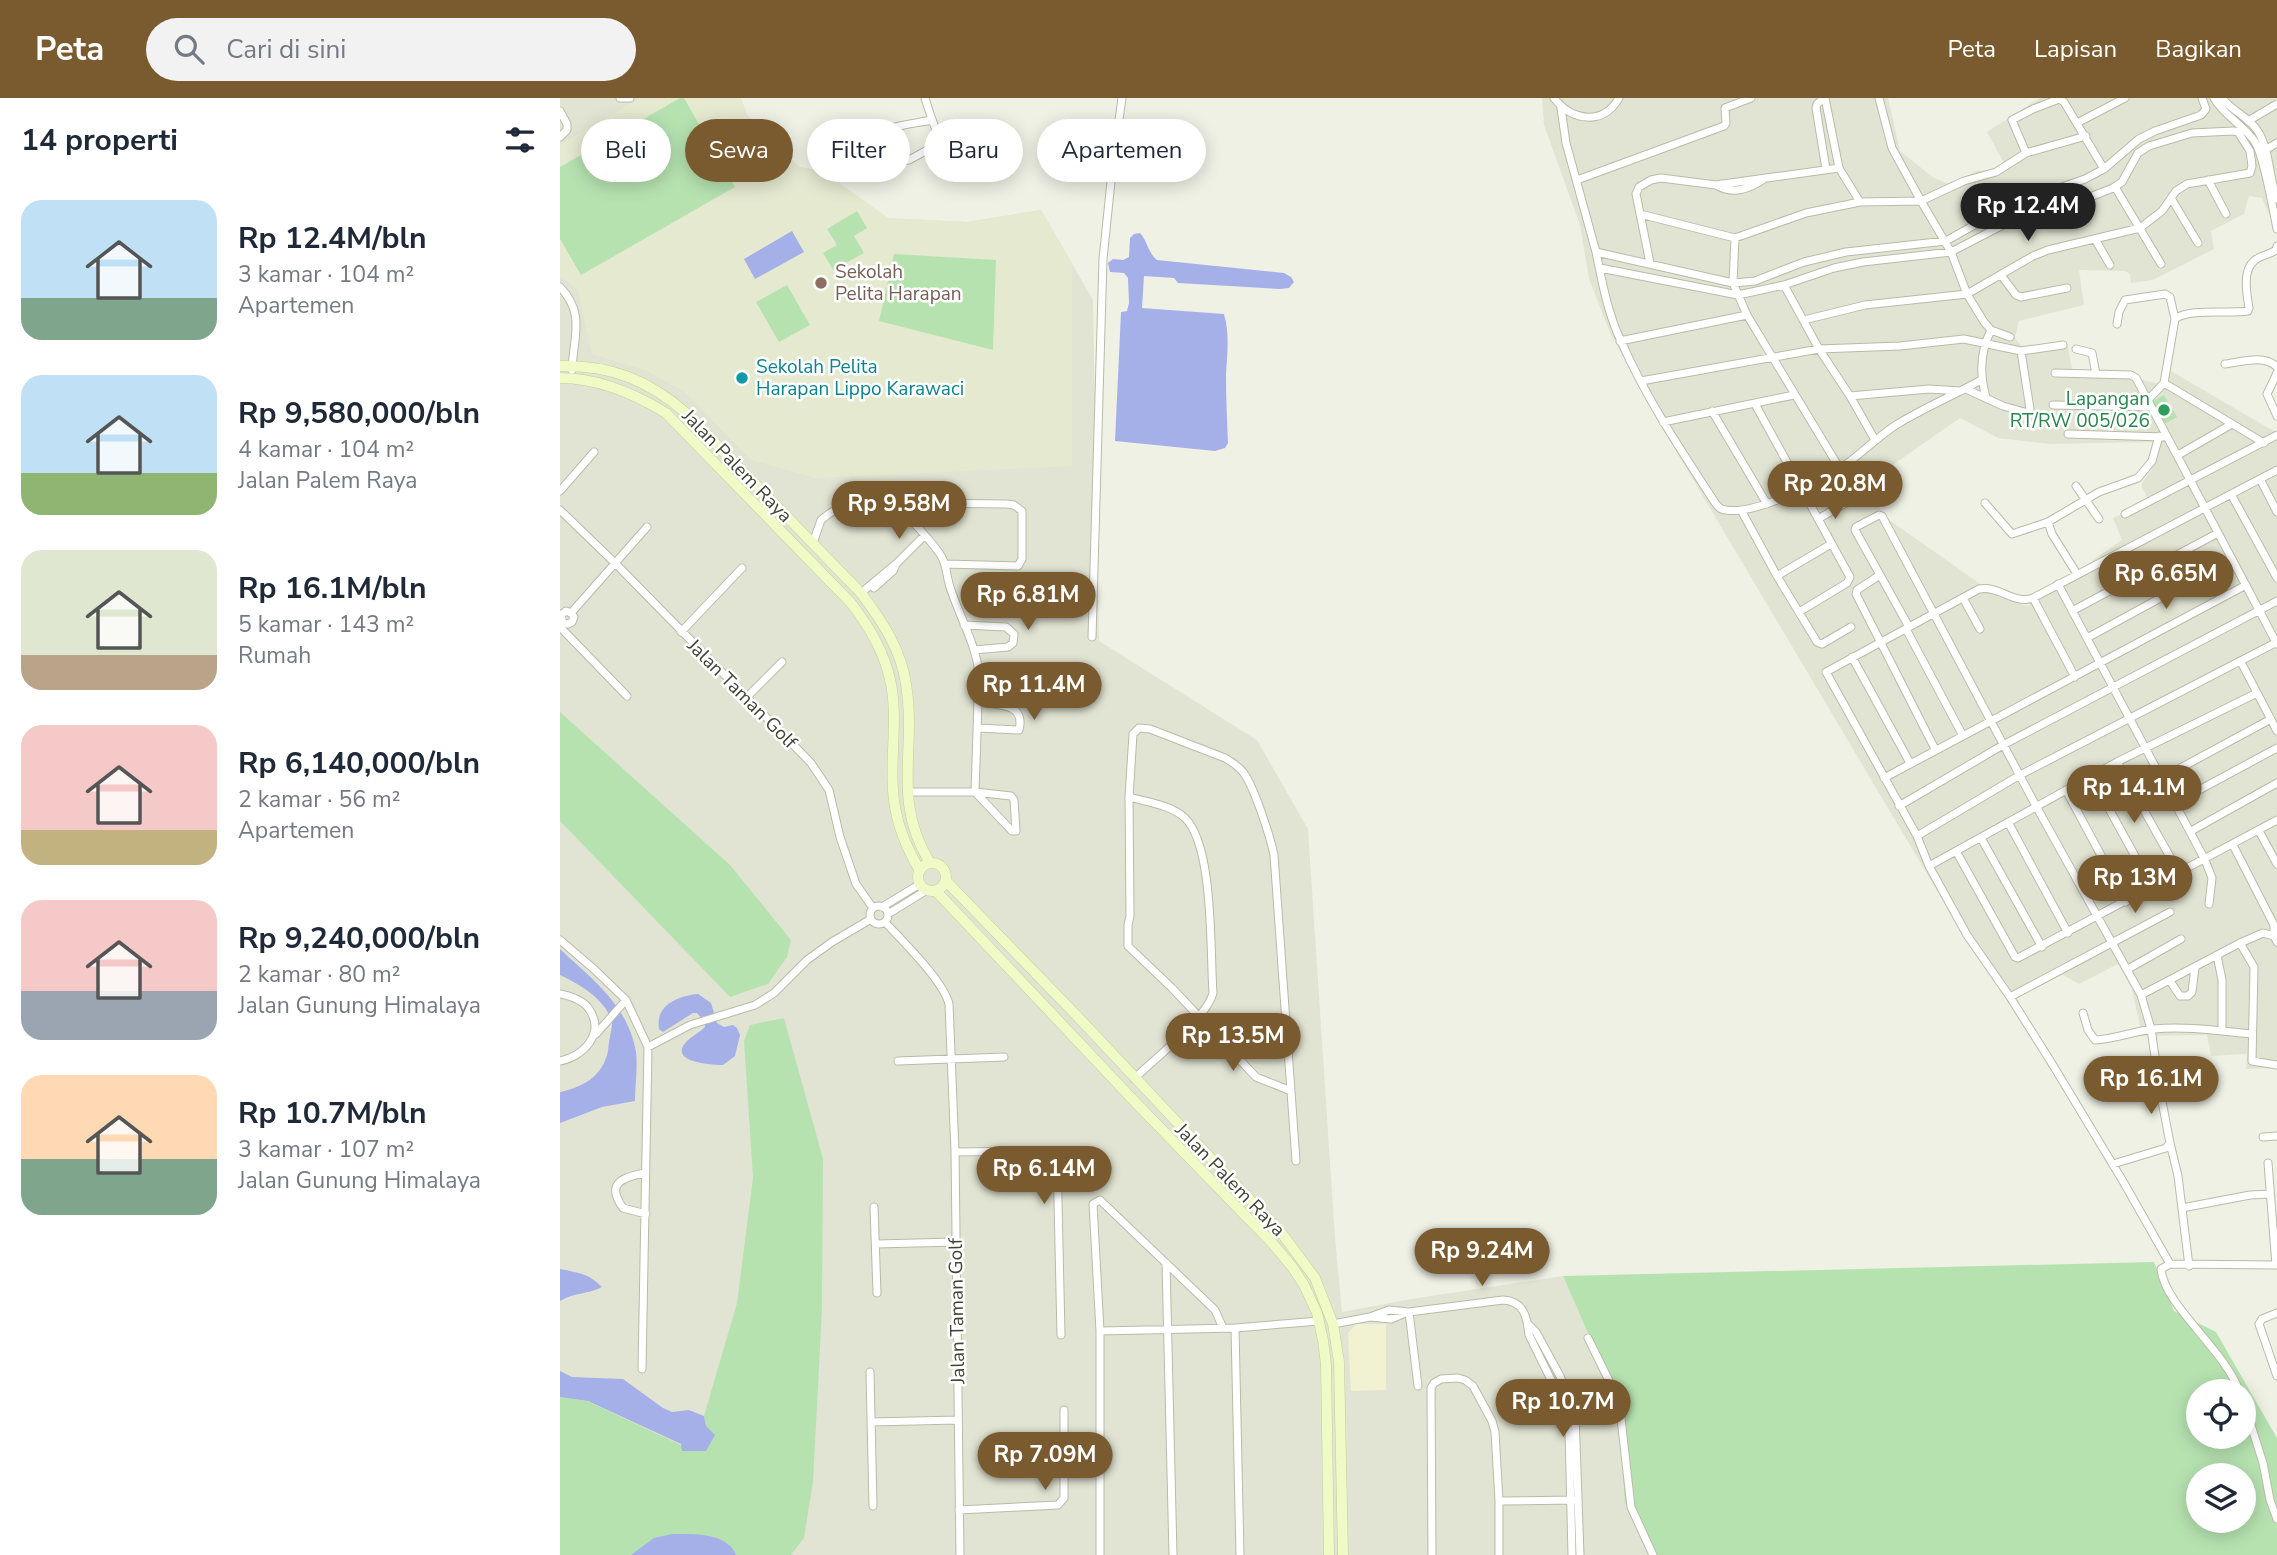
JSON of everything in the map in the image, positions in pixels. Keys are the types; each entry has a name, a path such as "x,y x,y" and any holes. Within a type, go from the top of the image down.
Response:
{"street":[{"path":"620,98 630,98"},
{"path":"925,98 932,119"},
{"path":"1092,637 1101,310 1108,211 1122,98"},
{"path":"1554,98 1561,108 1566,144 1620,341 1663,422 1713,501 1725,510 1741,510 1766,504 1802,489 1839,470 1875,440 1915,414 1981,380"},
{"path":"1561,108 1583,117 1595,117 1606,112 1619,98"},
{"path":"1577,180 1724,126 1725,108 1751,98"},
{"path":"1826,169 1815,108 1824,98 1839,168 1860,202"},
{"path":"1879,98 1892,148 1946,241 1967,294 1991,330 2010,337"},
{"path":"2077,123 2125,98"},
{"path":"1597,252 1733,283 1755,281 1804,262 1846,252 1946,241 2010,205 2063,188 2104,169 2139,139 2204,113 2207,108 2202,98"},
{"path":"2214,98 2222,109 2241,124 2256,144 2277,229"},
{"path":"2222,98 2259,134 2277,200"},
{"path":"2026,153 2013,119 2057,99 2064,102 2104,169"},
{"path":"2248,121 2277,104"},
{"path":"560,111 567,130 560,138"},
{"path":"1565,128 1583,117"},
{"path":"924,122 870,135 867,140 868,162 872,165 905,161 924,151"},
{"path":"1600,268 1738,296 1854,264 1951,252 2024,214 2084,199 2115,187 2127,175 2138,153 2149,146 2192,133 2238,132 2250,151 2252,172 2188,184 2176,191 2153,220 2140,229 2048,250 1967,294 1865,305 1804,320"},
{"path":"1640,214 1735,238 1806,213 1860,202 1921,201 1964,181 1996,172 2026,153 2086,136"},
{"path":"2265,150 2277,143"},
{"path":"1650,263 1636,191 1651,180 1661,178 1716,185 1730,191 1746,189 1766,177 1839,168"},
{"path":"2208,180 2226,214"},
{"path":"2115,187 2161,264"},
{"path":"2171,198 2198,243"},
{"path":"1735,238 1733,283 1738,296 1851,492 1849,501 1818,519"},
{"path":"2095,239 2110,265"},
{"path":"2175,319 2182,314 2196,312 2248,311 2247,275 2250,265 2277,250"},
{"path":"2001,275 2016,295 2026,298 2067,288"},
{"path":"1784,285 1819,349 1875,440"},
{"path":"560,288 569,298 575,312 577,332 572,378"},
{"path":"2117,324 2125,300 2165,294 2170,298 2175,319 2164,383 2150,404"},
{"path":"1620,341 1747,315"},
{"path":"1986,397 1981,380 1984,344 1991,330"},
{"path":"1641,381 1819,349 1900,346 1964,339 2021,351 2063,345"},
{"path":"2076,349 2092,353 2096,374"},
{"path":"1850,397 1929,389 1963,390 2025,414 2029,412 2021,351"},
{"path":"2225,364 2262,360 2271,361 2277,367"},
{"name":"Jalan Palem Raya","path":"560,366 605,369 639,380 664,394 686,413 863,595 892,639 901,662 908,708 908,808 915,835 930,863"},
{"path":"1917,836 2020,775 2277,643 2192,480 2178,455 2163,437 2150,404 2133,376 2055,373"},
{"name":"Jalan Palem Raya","path":"560,378 572,378 620,390 646,401 666,414 851,603 866,622 877,643 891,685 895,810 909,853 920,871"},
{"path":"2276,378 2267,394 2277,416"},
{"path":"2164,383 2264,443"},
{"path":"1663,422 1794,395"},
{"path":"1755,404 1849,574 1849,582 1799,612"},
{"path":"2053,405 2150,404"},
{"path":"1712,411 1766,504"},
{"path":"2178,455 2232,424"},
{"path":"2067,434 2163,437"},
{"path":"2125,514 2277,435"},
{"path":"1985,503 2012,534 2048,523 2099,492 2138,478 2152,461 2163,437"},
{"path":"560,491 594,452"},
{"path":"2170,1264 2113,1164 2010,997 1967,935 1929,866 1917,836 1826,672 1979,589 1988,588 2022,600 2033,598 2277,470"},
{"path":"2260,479 2277,512"},
{"path":"2076,486 2099,519"},
{"path":"813,543 821,520 873,489 879,490 908,518 940,553 946,565 949,587 974,650 979,672 975,792 1012,831 1016,831 1014,800 1011,796 975,792 907,792"},
{"path":"2231,494 2277,578"},
{"path":"908,518 915,507 922,503 1006,504 1014,505 1022,512 1022,559 1019,565 946,565"},
{"name":"Jalan Taman Golf","path":"560,510 811,764 829,790 848,866 856,884 927,969 947,998 955,1152 960,1555"},
{"path":"1741,510 1818,643 1851,628"},
{"path":"1963,736 1881,575 1855,530 1879,515 1882,516 2003,745 2141,995 2151,1029 2160,1091 2176,1161 2189,1266"},
{"path":"2048,523 2077,574"},
{"path":"627,696 561,625 561,615 566,611 571,612 647,527"},
{"path":"2072,611 2218,533"},
{"path":"863,595 924,536"},
{"path":"1777,576 1832,544"},
{"path":"2087,638 2232,559"},
{"path":"681,632 742,568"},
{"path":"1881,575 1856,592 1936,749"},
{"path":"2058,584 2206,860 2212,878 2209,904"},
{"path":"1884,778 2246,585"},
{"path":"1963,597 1980,629"},
{"path":"2033,598 2075,677"},
{"path":"1899,806 2003,745 2277,601"},
{"path":"964,625 1006,627 1014,634 1013,643 1008,647 974,650"},
{"path":"1852,657 1910,763"},
{"path":"746,698 782,662"},
{"path":"2241,662 2277,731"},
{"path":"1929,866 2117,762 2257,693"},
{"path":"977,728 1019,730 1021,717 1018,712 1008,707 979,702"},
{"path":"2162,778 2271,719"},
{"path":"1291,1091 1256,1077 1129,946 1129,797 1133,734 1142,727 1225,758 1245,774 1268,831 1274,855 1291,1091 1296,1161"},
{"path":"2175,803 2277,748"},
{"path":"2117,762 2179,873"},
{"path":"2091,776 2152,887"},
{"path":"2190,831 2277,783"},
{"path":"2066,790 2126,902"},
{"path":"1129,797 1168,808 1183,817 1202,849 1213,993 1199,1017 1134,1079"},
{"path":"1956,851 2015,958 2019,958 2277,820"},
{"path":"2008,822 2068,933"},
{"path":"2259,831 2277,864"},
{"path":"1981,838 2042,947"},
{"path":"2233,845 2274,925 2276,939"},
{"path":"882,913 877,924 871,919 870,913 882,913 946,881 945,872 939,865 930,863 920,871 928,888"},
{"name":"Jalan Palem Raya","path":"946,881 1283,1235 1315,1278 1333,1324 1339,1362 1343,1555"},
{"name":"Jalan Palem Raya","path":"928,888 1273,1244 1304,1285 1319,1321 1326,1365 1329,1555"},
{"path":"2010,997 2171,912"},
{"path":"648,1047 690,1026 755,1005 774,993 807,960 871,919"},
{"path":"2141,995 2263,933 2276,939"},
{"path":"2128,968 2180,939"},
{"path":"560,940 595,970 623,1003 648,1047 642,1369"},
{"path":"2240,943 2254,967 2253,1062 2277,1065"},
{"path":"2217,955 2222,980 2222,1031"},
{"path":"2170,981 2180,996 2188,996 2192,992 2195,967"},
{"path":"560,994 575,998 589,1007 596,1027 592,1041"},
{"path":"560,1061 572,1059 592,1041 623,1003"},
{"path":"2083,1013 2094,1040 2151,1029 2197,1028 2252,1034"},
{"path":"898,1061 1004,1057"},
{"path":"2263,1137 2277,1136"},
{"path":"2113,1164 2166,1147 2170,1143"},
{"path":"955,1152 1050,1151 1057,1157 1061,1335"},
{"path":"2234,1379 2229,1369 2175,1302 2165,1285 2161,1269 2170,1264 2276,1265 2270,1194 2273,1171 2267,1163"},
{"path":"645,1173 621,1180 615,1193 623,1208 646,1214"},
{"path":"2182,1208 2250,1195 2270,1194"},
{"path":"1100,1555 1100,1332 1093,1204 1100,1200 1215,1310 1223,1328"},
{"path":"874,1207 877,1293"},
{"path":"876,1244 956,1242"},
{"path":"1166,1263 1173,1555"},
{"path":"1333,1324 1370,1317 1391,1319 1409,1312 1503,1300 1520,1306 1528,1323 1529,1335 1565,1411 1580,1555"},
{"path":"1409,1312 1418,1386"},
{"path":"2277,1314 2260,1320 2259,1329 2277,1376"},
{"path":"1100,1332 1235,1328 1319,1321"},
{"path":"1235,1328 1240,1555"},
{"path":"1588,1338 1619,1401 1629,1477 1629,1500 1653,1555"},
{"path":"2267,1350 2277,1347"},
{"path":"870,1372 873,1506"},
{"path":"1432,1555 1430,1392 1437,1381 1458,1378 1473,1386 1495,1432 1499,1555"},
{"path":"959,1510 1061,1503 1064,1498 1064,1410"},
{"path":"871,1422 958,1420"},
{"path":"2256,1441 2277,1519"},
{"path":"1499,1502 1575,1500"},
{"path":"1572,1555 1575,1500"}],"shaded area":[{"path":"560,98 741,98 751,119 685,119 685,182 793,182 793,161 799,167 807,168 807,182 837,182 888,218 967,222 1041,210 1093,300 1099,641 1257,740 1308,829 1342,1312 1563,1276 1617,1400 1651,1555 560,1555"},
{"name":"Sekolah Pelita Harapan","path":"640,98 741,98 751,119 685,119 685,182 793,182 793,161 799,167 807,168 807,182 837,182 888,218 967,222 1041,210 1072,263 1072,466 815,478 751,460 685,392 645,370 592,354 578,290 560,276 560,145 581,133 581,182 671,182 671,119 604,119"},
{"path":"1542,98 1888,98 1900,151 1934,178 1952,185 1976,171 1995,170 2004,163 1987,132 2040,98 2277,98 2277,231 2262,198 2249,196 2244,214 2211,231 2214,249 2153,280 2131,283 2130,274 2125,271 2079,270 2084,305 2019,321 2015,338 2023,348 2067,342 2073,374 2102,371 2165,385 2171,371 2277,433 2277,1068 2246,1069 2247,1054 2211,1056 2207,1035 2142,1036 2132,989 2118,964 2079,984 2058,972 2009,999 1968,943 1663,429 1611,335 1589,279 1580,225 1544,125","holes":["1960,418 1998,438 2050,444 2156,442 2154,465 2141,485 2149,501 2113,518 2122,540 2028,606 1999,597 1882,515 1876,500 1874,478"]},
{"path":"1356,1324 1386,1324 1386,1390 1351,1391 1348,1333"}],"green space":[{"path":"684,98 696,119 685,119 685,182 732,182 735,187 581,275 560,239 560,167 581,155 581,182 671,182 671,119 643,119"},
{"path":"857,211 867,228 854,236 864,253 833,270 823,253 837,245 827,229"},
{"path":"894,254 996,260 993,350 879,321"},
{"path":"787,285 810,325 779,342 756,302"},
{"name":"Lapangan RT/RW 005/026","path":"2164,395 2177,417 2164,424 2152,402"},
{"path":"560,712 730,865 791,940 787,957 768,984 730,997 560,821"},
{"path":"784,1018 823,1159 822,1309 813,1482 804,1538 791,1555 560,1555 560,1397 587,1401 681,1445 706,1426 704,1416 737,1303 753,1178 744,1041 750,1025"},
{"path":"2154,1262 2174,1311 2216,1332 2243,1379 2186,1379 2186,1449 2256,1449 2256,1402 2277,1438 2277,1555 1651,1555 1625,1502 1617,1400 1563,1276"}],"water":[{"path":"792,231 804,252 755,279 744,259"},
{"path":"1140,233 1157,260 1284,273 1294,282 1289,288 1280,289 1178,283 1174,278 1144,276 1142,308 1224,314 1228,344 1228,443 1225,448 1215,451 1115,441 1121,312 1127,311 1129,303 1128,278 1124,273 1110,272 1108,263 1113,259 1123,260 1129,257 1130,238"},
{"path":"560,949 596,982 617,1007 632,1035 637,1064 635,1101 602,1107 560,1123 560,1092 581,1085 599,1072 607,1056 612,1024 606,1009 595,997 560,975"},
{"path":"698,994 711,1003 717,1023 724,1027 733,1025 740,1035 735,1056 723,1065 696,1062 682,1052 685,1043 705,1027 704,1021 697,1013 663,1032 659,1029 664,1008 683,997"},
{"path":"560,1269 588,1276 602,1287 560,1301"},
{"path":"560,1371 572,1377 623,1379 663,1408 672,1412 689,1410 704,1416 706,1426 715,1435 706,1451 682,1451 681,1444 588,1401 560,1397"},
{"path":"672,1534 717,1538 732,1547 736,1555 631,1555 654,1538"}],"place":[{"name":"Sekolah Pelita Harapan","path":"821,283"},
{"name":"Sekolah Pelita Harapan Lippo Karawaci","path":"742,378"},
{"name":"Lapangan RT/RW 005/026","path":"2164,410"}]}
